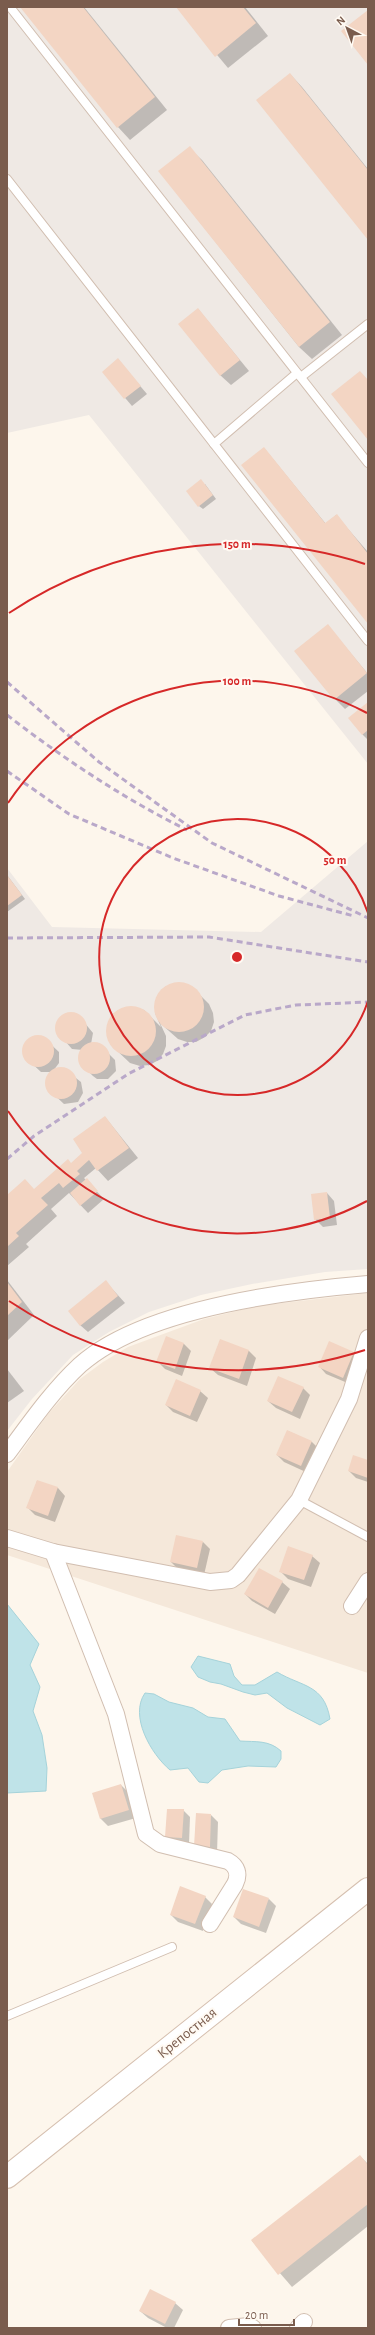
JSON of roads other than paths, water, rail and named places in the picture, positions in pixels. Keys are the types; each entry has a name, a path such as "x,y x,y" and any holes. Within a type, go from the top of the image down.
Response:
{"street":[{"path":"7,1454 42,1407 81,1365 114,1342 151,1326 202,1309 255,1298 326,1287 368,1284"},
{"path":"7,1538 53,1552 210,1582 231,1580 243,1569 299,1500 349,1400 368,1338"},
{"path":"53,1552 116,1714 146,1834 160,1844 228,1861 234,1864 237,1871 238,1877 235,1884 210,1924"},
{"path":"352,1606 368,1581"},
{"name":"Крепостная","path":"7,2177 368,1889"},
{"path":"229,2328 237,2326 253,2328"}],"lane":[{"path":"10,7 368,463"},
{"path":"7,179 368,641"},
{"path":"214,444 299,375 368,324"},
{"path":"299,1500 368,1537"},
{"path":"7,2016 172,1947"}],"water":[{"path":"7,1604 39,1644 30,1665 40,1687 33,1711 42,1735 47,1768 46,1791 7,1793"},
{"path":"198,1656 230,1664 234,1676 242,1685 255,1685 277,1672 303,1684 311,1688 323,1699 330,1719 320,1725 287,1708 267,1693 255,1695 198,1677 191,1667"},
{"path":"145,1693 154,1694 169,1702 193,1708 208,1717 225,1719 240,1741 262,1742 272,1745 281,1751 281,1759 276,1767 248,1766 222,1770 208,1783 199,1782 188,1768 170,1770 156,1754 144,1734 139,1712"}],"railway":[{"path":"7,682 99,762 212,843 368,918"},
{"path":"7,715 94,777 140,805 187,830"},
{"path":"7,771 69,814 173,858 279,896 354,916"},
{"path":"7,938 209,937 368,962"},
{"path":"7,1159 34,1136 128,1074 245,1015 296,1005 368,1002"}]}
